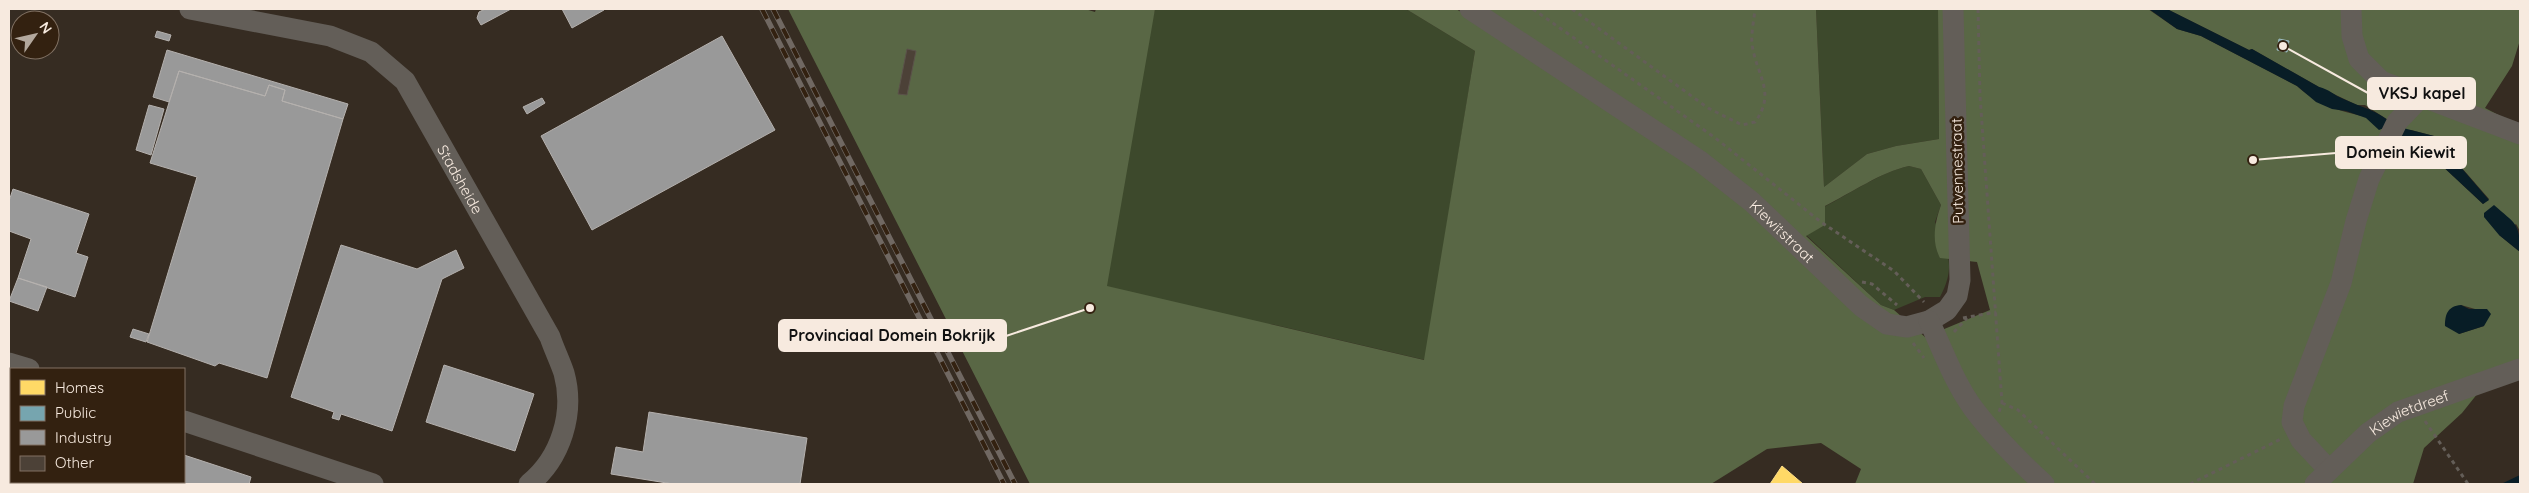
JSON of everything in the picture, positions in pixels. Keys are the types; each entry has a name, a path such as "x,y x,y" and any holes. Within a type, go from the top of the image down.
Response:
{"street":[{"name":"Stadsheide","path":"190,9 330,36 371,52 406,82 550,337 564,374 567,404 565,428 556,454 529,484"},
{"name":"Kiewitstraat","path":"1470,9 1700,161 1752,202 1848,294 1875,317 1887,324 1907,327 1926,308"},
{"name":"Putvennestraat","path":"1926,308 1946,310 1956,296 1960,280 1953,9"},
{"path":"2351,9 2352,36 2359,59 2382,81 2520,134"},
{"path":"2322,477 2292,422 2294,406 2341,283 2356,221 2370,179 2397,122 2422,96"},
{"path":"1926,308 1959,384 1972,407 1993,432 2044,484"},
{"path":"9,362 26,368"},
{"name":"Kiewietdreef","path":"2322,477 2368,433 2398,412 2520,369"},
{"path":"185,421 373,484"}],"path":[{"path":"1533,9 1714,137 1821,222 1894,271 1926,308"},
{"path":"1572,9 1708,108 1742,126 1755,122 1763,112 1766,99 1763,80 1752,44 1755,9"},
{"path":"1978,9 1980,96 2002,403 1993,432"},
{"path":"1848,294 1862,282 1866,281 1902,308"},
{"path":"1960,317 1967,318 1996,312"},
{"path":"1952,334 1967,318"},
{"path":"2002,403 2018,410 2095,484"},
{"path":"2415,406 2468,484"},
{"path":"2190,484 2297,431"}],"green space":[{"path":"788,9 1085,9 1095,12 1096,9 1155,9 1107,286 1424,360 1475,51 1406,9 1456,9 1480,23 1483,9 1816,9 1824,187 1867,154 1896,146 1939,139 1938,9 2148,9 2177,29 2201,36 2297,86 2328,106 2352,114 2388,120 2365,105 2357,105 2319,87 2252,49 2249,50 2167,9 2520,9 2520,40 2512,66 2485,108 2520,126 2520,231 2516,224 2499,235 2520,252 2520,362 2498,368 2462,413 2424,448 2413,484 1855,484 1861,469 1821,443 1767,449 1711,484 1030,484","holes":["2411,130 2434,136 2489,199 2483,204 2423,148 2408,142","1909,166 1921,169 1941,205 1935,232 1937,252 1940,258 1977,262 1990,310 1925,337 1894,310 1881,305 1806,236 1825,225 1825,206 1898,169","2461,305 2482,311 2484,326 2459,334"]},
{"path":"1155,9 1406,9 1475,51 1425,360 1271,324 1037,484"},
{"path":"1816,9 1938,9 1939,139 1896,146 1867,154 1824,187"},
{"path":"1909,166 1921,169 1941,205 1935,222 1946,250 1949,267 1945,286 1940,297 1925,297 1894,310 1881,305 1806,235 1825,225 1824,207 1877,178"}],"water":[{"path":"2149,9 2167,9 2249,50 2252,49 2319,87 2376,112 2388,120 2384,128 2379,130 2366,118 2346,111 2332,109 2316,102 2297,86 2201,36 2177,29"},
{"path":"2403,128 2434,136 2489,200 2483,204 2423,148 2408,142 2399,135"},
{"path":"2494,205 2515,224 2519,235 2520,252 2499,235 2484,217 2484,213"},
{"path":"2461,305 2469,309 2487,309 2491,314 2484,326 2459,334 2445,326 2445,322 2448,311 2453,307"},
{"path":"2520,475 2520,484 2501,484"}],"building: Homes":[{"path":"1782,466 1803,484 1770,484"}],"building: Public":[{"path":"2279,39 2289,41 2287,52 2277,50"}],"building: Industry":[{"path":"485,9 511,9 481,25 477,18 479,12"},
{"path":"562,9 603,9 604,10 572,28"},
{"path":"157,31 171,35 169,41 155,37"},
{"path":"722,36 775,130 592,230 541,136"},
{"path":"167,50 348,104 343,119 282,101 285,90 269,85 265,96 179,71 169,102 153,97"},
{"path":"179,71 265,96 269,85 285,90 282,101 343,119 267,378 219,363 215,366 147,342 197,177 150,163"},
{"path":"542,98 545,103 527,114 523,107"},
{"path":"149,105 164,109 151,155 136,150"},
{"path":"13,189 89,214 76,253 88,257 75,297 18,278 31,239 9,231 9,201"},
{"path":"341,245 417,269 456,250 464,268 442,279 392,431 341,414 339,420 332,418 334,412 291,397"},
{"path":"18,278 47,287 38,311 9,301"},
{"path":"133,329 149,334 146,342 130,337"},
{"path":"444,365 534,394 515,451 426,422"},
{"path":"9,395 10,483 76,483 9,484"},
{"path":"649,412 807,438 800,484 673,484 611,474 616,447 643,452"},
{"path":"185,455 251,477 249,484 108,484 185,483"}],"building: Other":[{"path":"907,49 916,51 907,95 898,94"}],"railway":[{"path":"762,9 1004,484"},
{"path":"773,9 1015,484"}],"place":[{"name":"VKSJ kapel","path":"2283,46"},
{"name":"Domein Kiewit","path":"2253,160"},
{"name":"Provinciaal Domein Bokrijk","path":"1090,308"}]}
